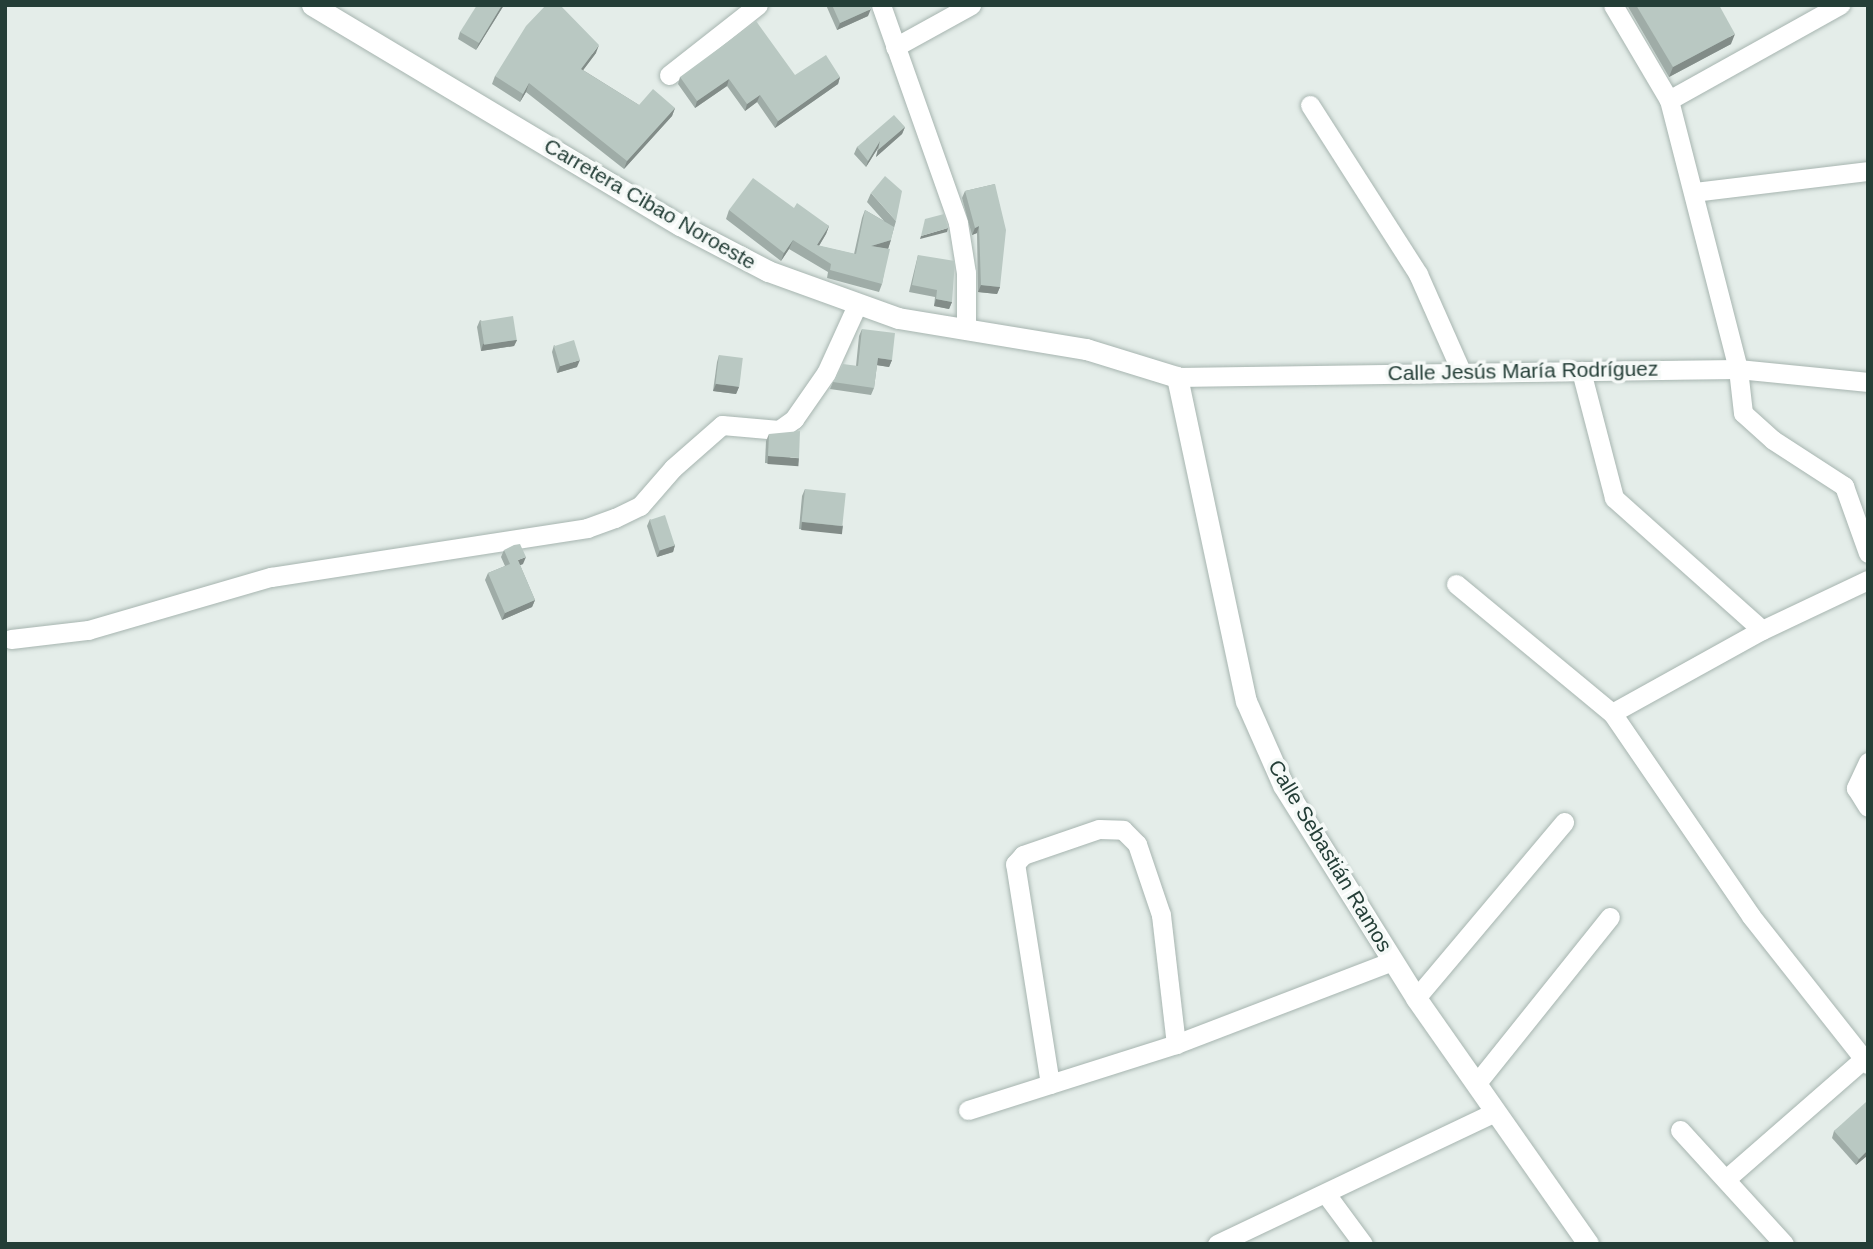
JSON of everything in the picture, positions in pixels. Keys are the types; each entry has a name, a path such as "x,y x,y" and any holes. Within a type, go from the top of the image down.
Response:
{"main road":[{"name":"Carretera Cibao Noroeste","path":"312,5 680,225 768,271 898,318 1086,349 1177,377"},
{"name":"Calle Sebastián Ramos","path":"1177,377 1245,701 1283,785 1416,998 1588,1244"}],"street":[{"path":"669,75 758,5"},
{"path":"881,5 958,223 966,273 966,328"},
{"path":"895,47 971,5"},
{"path":"1613,5 1669,100 1738,369 1741,406 1748,421 1844,486 1868,553"},
{"path":"1669,100 1815,13 1840,5"},
{"path":"1310,105 1418,274 1460,369"},
{"path":"1694,192 1868,171"},
{"path":"11,639 88,629 271,577 587,528 615,518 640,506 673,468 722,425 779,430 794,419 826,373 857,305"},
{"name":"Calle Jesús María Rodríguez","path":"1177,377 1460,369 1738,369 1868,382"},
{"path":"1581,371 1614,498 1762,630"},
{"path":"1612,713 1762,630 1868,580"},
{"path":"1456,584 1612,713 1751,916 1866,1059 1726,1179"},
{"path":"1868,762 1856,788 1868,807"},
{"path":"1416,998 1564,822"},
{"path":"1050,1084 1015,864 1023,855 1099,829 1123,830 1137,844 1161,915 1176,1044"},
{"path":"1476,1084 1610,917"},
{"path":"968,1110 1176,1044 1392,961"},
{"path":"1217,1244 1495,1112"},
{"path":"1680,1130 1784,1244"},
{"path":"1326,1194 1363,1244"}],"building":[{"path":"477,5 502,5 479,43 460,32"},
{"path":"546,5 560,5 599,45 581,69 639,105 653,89 675,108 627,161 529,83 523,94 495,76 526,26"},
{"path":"832,5 869,5 871,9 840,23"},
{"path":"1636,5 1719,5 1735,34 1673,67"},
{"path":"756,21 795,75 826,55 840,77 778,121 760,95 747,104 729,79 697,101 680,77"},
{"path":"894,115 905,127 878,150 880,141 868,161 857,147"},
{"path":"885,176 902,191 896,221 871,193"},
{"path":"753,178 794,208 797,203 829,226 817,245 856,254 865,210 894,227 891,240 871,246 890,249 882,284 830,270 831,264 793,240 784,253 729,210"},
{"path":"995,184 1006,230 1000,287 981,285 979,226 975,228 965,191"},
{"path":"944,214 948,228 921,236 925,219"},
{"path":"918,255 955,261 952,302 936,299 937,290 912,285"},
{"path":"513,316 517,340 484,345 480,321"},
{"path":"862,329 895,333 892,360 878,358 874,388 833,382 843,364 858,366"},
{"path":"574,340 580,360 560,366 554,346"},
{"path":"719,355 743,358 739,387 715,384"},
{"path":"800,431 799,458 768,456 769,434"},
{"path":"805,489 846,493 842,526 802,522"},
{"path":"665,515 675,545 660,550 650,520"},
{"path":"520,544 526,557 518,560 535,600 505,613 488,573 510,564 504,550"},
{"path":"1866,1102 1868,1150 1859,1159 1834,1131"}]}
